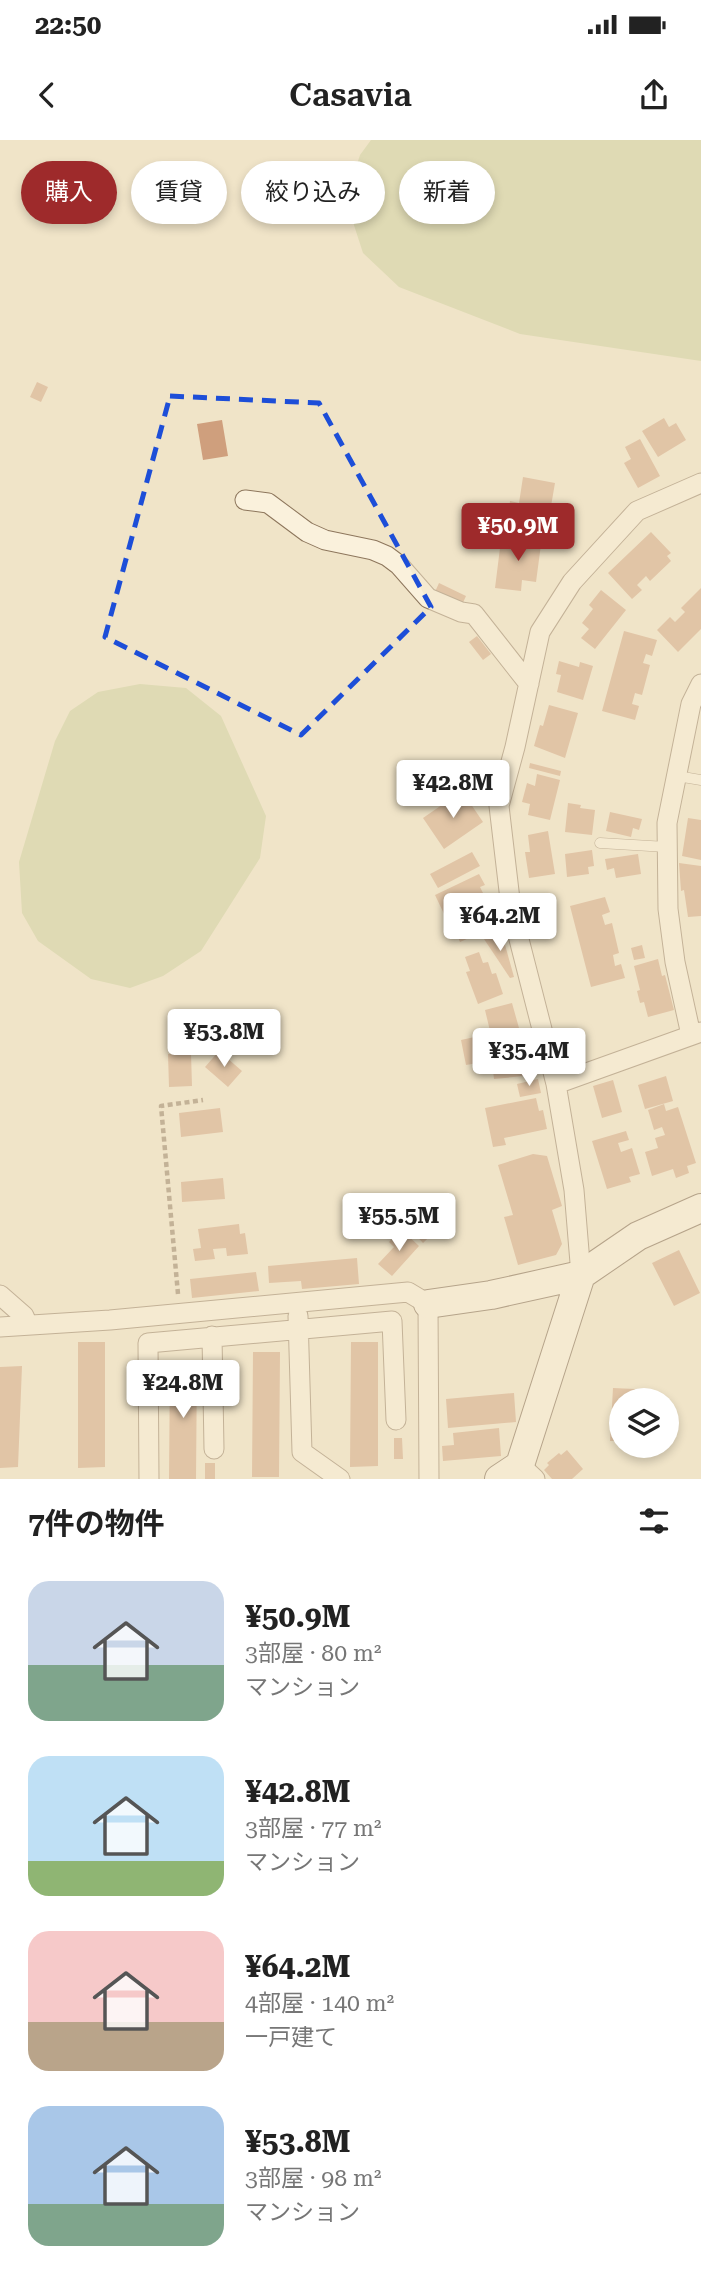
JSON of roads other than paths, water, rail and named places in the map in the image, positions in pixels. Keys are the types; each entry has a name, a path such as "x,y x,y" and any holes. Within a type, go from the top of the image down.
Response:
{"street":[{"path":"518,1474 581,1275 574,1190 556,1084 511,908 499,806 540,632 572,582 637,511 701,483"},
{"path":"245,500 268,503 307,532 325,540 373,550 387,556 399,565 428,598 461,612 474,614 529,684"},
{"path":"556,1084 696,1034 675,962 668,909 667,823 691,704 701,684"},
{"path":"0,1327 408,1292 428,1304 491,1295 581,1275 638,1236 701,1208"},
{"path":"0,1295 24,1316 28,1325"},
{"path":"297,1301 302,1452 340,1479"},
{"path":"428,1304 429,1479"},
{"path":"149,1479 148,1343 392,1321 396,1420"},
{"path":"212,1336 214,1449"}],"lane":[{"path":"677,776 701,780"},
{"path":"600,843 667,847"}]}
